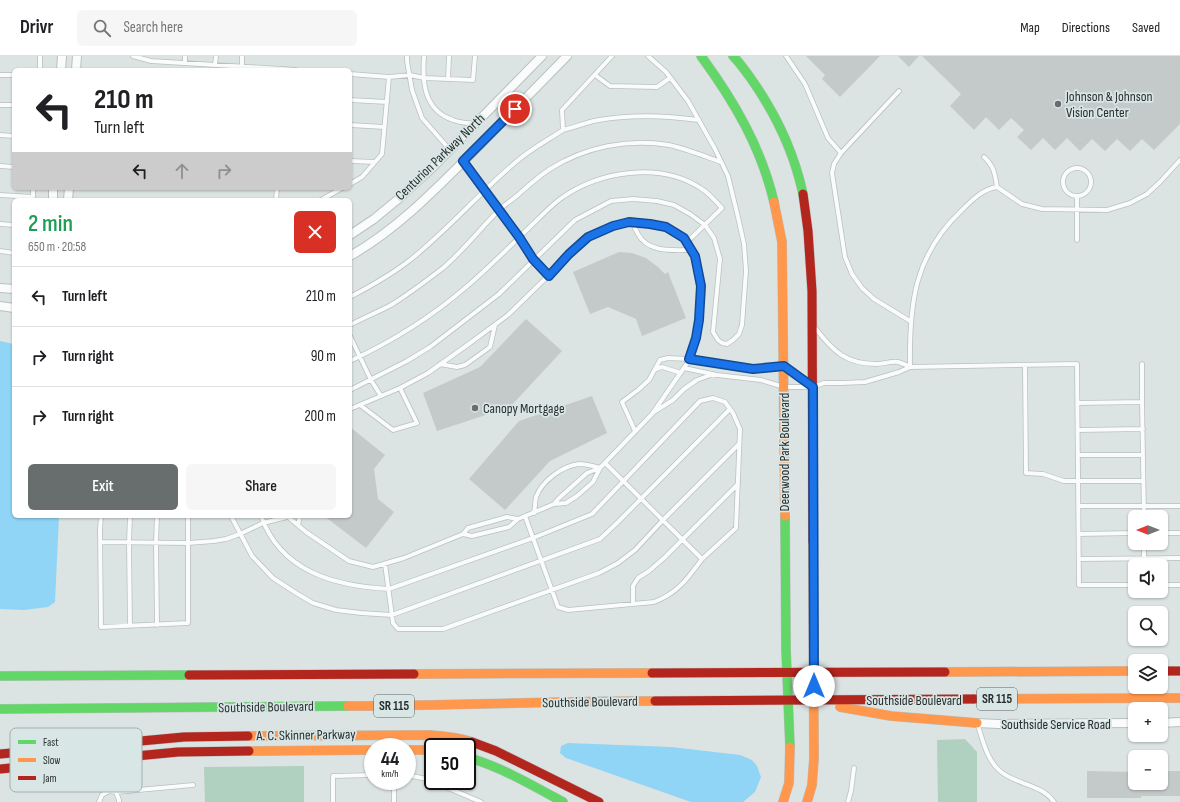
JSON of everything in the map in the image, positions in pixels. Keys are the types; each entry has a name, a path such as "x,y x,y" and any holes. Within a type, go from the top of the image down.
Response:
{"main road":[{"name":"Deerwood Park Boulevard","path":"701,56 736,106 757,147 769,180 777,211 782,242 788,700"},
{"name":"Deerwood Park Boulevard","path":"733,56 762,93 784,135 797,171 804,203 809,240 813,326 814,700"},
{"name":"Southside Boulevard","path":"0,676 1128,671"},
{"path":"1168,671 1180,671"},
{"name":"Southside Boulevard","path":"0,709 377,706 575,701 1180,698"},
{"path":"783,802 789,783 790,772 788,700"},
{"path":"807,802 811,792 813,774 814,700 850,709 891,716 977,723"},
{"name":"A. C. Skinner Parkway","path":"142,741 201,736 411,734 447,736 469,741 496,751 599,802"},
{"name":"A. C. Skinner Parkway","path":"142,756 178,752 213,751 364,750"},
{"name":"A. C. Skinner Parkway","path":"0,754 10,753"},
{"path":"476,759 507,772 557,801"},
{"name":"A. C. Skinner Parkway","path":"0,769 10,768"}],"street":[{"path":"61,68 62,56"},
{"path":"76,68 77,56"},
{"name":"Centurion Parkway North","path":"352,234 374,219 397,200 450,150 542,56"},
{"name":"Centurion Parkway North","path":"352,255 385,234 403,219 567,56"},
{"path":"0,288 12,289"},
{"path":"0,306 12,308"},
{"path":"1168,723 1180,722"},
{"name":"Southside Service Road","path":"977,723 1128,723"}],"lane":[{"path":"40,56 40,68"},
{"path":"133,56 156,61 262,68"},
{"path":"156,61 157,56"},
{"path":"185,56 185,63"},
{"path":"215,65 216,56"},
{"path":"242,56 242,66"},
{"path":"407,56 412,90 422,118 450,150"},
{"path":"424,56 423,66 425,92 435,110 453,120 475,124"},
{"path":"448,79 449,56"},
{"path":"352,74 389,77 410,75 424,78 473,80 475,56"},
{"path":"563,130 562,110 612,56"},
{"path":"352,389 407,361 430,347 498,294 575,220 611,201 633,199 657,201 674,205 705,225 714,238 720,260 713,332 718,340 727,344 739,334 742,325 746,271 744,244 728,176 688,101 666,72 648,56"},
{"path":"786,56 805,84 828,138 841,153"},
{"path":"0,75 12,75"},
{"path":"595,75 610,86 657,87 670,78"},
{"path":"352,183 362,177 382,154 389,77"},
{"path":"898,91 841,153 834,164 832,174 845,257 852,274 862,288 874,299 910,321"},
{"path":"352,100 387,102"},
{"path":"0,105 12,105"},
{"path":"352,296 387,277 410,260 449,226 518,160 533,148 563,130 598,120 623,116 670,117 699,120"},
{"path":"352,125 384,127"},
{"path":"0,135 12,136"},
{"path":"352,324 390,305 414,289 443,267 469,243 499,210 549,169 574,157 601,147 619,143 649,143 669,145 721,162"},
{"path":"984,157 991,164 995,173 997,187"},
{"path":"352,160 375,162"},
{"path":"910,367 910,321 917,281 927,256 949,222 971,200 991,188 997,187 1022,204 1042,209 1108,210 1130,203 1147,194 1180,160"},
{"path":"463,161 519,237 533,259 549,276"},
{"path":"0,166 12,167"},
{"path":"1077,168 1085,170 1088,173 1091,186 1086,193 1077,196 1068,192 1064,184 1065,175 1068,171 1077,168"},
{"path":"352,360 404,332 439,308 465,288 501,256 559,200 582,186 603,178 628,173 646,172 667,175 687,181 703,190 722,208 687,242"},
{"path":"324,198 338,190"},
{"path":"0,195 25,198"},
{"path":"1077,196 1077,240"},
{"path":"633,223 639,236 650,246 667,250 691,250"},
{"path":"352,408 400,388 428,373 495,325 508,315 588,237 613,226 633,223 666,227 684,238 695,256 701,286 699,320 696,338 688,362 652,414 600,468 593,482 577,496 566,503 554,504 525,516 518,519 509,527 472,536 462,534"},
{"path":"0,224 12,225"},
{"path":"0,251 12,253"},
{"path":"440,364 457,368 465,365 490,347 495,325"},
{"path":"813,326 828,345 842,356 856,362 876,364 898,362 910,367"},
{"path":"352,340 371,380 381,396"},
{"path":"635,431 622,402 649,380 660,360 668,358 689,359 753,369 784,366 813,387"},
{"path":"684,368 714,374 762,380 784,387 813,387 824,383 865,382 899,372 910,367 1077,364 1080,585 1128,585"},
{"path":"1142,364 1144,510"},
{"path":"1025,365 1026,474 1043,474 1064,481 1143,481"},
{"path":"656,369 662,368 681,373"},
{"path":"652,414 673,400 684,389 697,380 714,374"},
{"path":"360,405 393,430 417,423 400,388"},
{"path":"262,518 274,542 289,557 306,570 336,582 370,588 389,589 533,538 592,514 700,400 713,398 725,402 733,413 740,428 736,528 702,559 688,579 676,591 665,598 654,602 568,610 558,607 541,561 533,538 525,516"},
{"path":"1078,403 1142,402"},
{"path":"232,518 252,556 272,578 313,603 336,610 361,614 392,615 600,539 730,409"},
{"path":"1078,430 1143,429"},
{"path":"385,564 393,623 398,629 443,629 599,573 618,563 635,550 739,444"},
{"path":"1078,455 1143,455"},
{"path":"605,463 702,559"},
{"path":"534,513 536,497 542,486 552,477 563,470 578,464 587,464 600,468"},
{"path":"554,504 587,472 600,468"},
{"path":"633,604 633,586 638,578 648,571 738,484"},
{"path":"1079,506 1180,506"},
{"path":"289,518 298,526 349,561 373,567 404,558 462,534 468,528 507,517 518,519"},
{"path":"101,518 101,627 188,623 188,518"},
{"path":"130,518 130,626"},
{"path":"157,518 157,625"},
{"path":"100,542 188,543 214,541 226,539 263,523 280,518"},
{"path":"298,526 300,518"},
{"path":"1079,534 1128,533"},
{"path":"1168,533 1180,533"},
{"path":"1144,550 1144,558"},
{"path":"1079,559 1128,558"},
{"path":"1168,558 1180,558"},
{"path":"1168,585 1180,585"},
{"path":"977,723 987,752 999,771 1008,777 1043,791 1054,802"},
{"path":"848,802 854,768"},
{"path":"333,802 333,776 364,775"},
{"path":"416,777 427,779 475,801 481,802"},
{"path":"142,790 193,785"},
{"path":"394,790 394,802"},
{"path":"99,802 102,795 107,792"},
{"path":"116,792 119,802"}],"green space":[{"path":"965,739 977,752 977,802 938,802 937,740"},
{"path":"304,766 304,802 205,802 204,767"}],"water":[{"path":"0,341 12,344 12,518 59,518 55,602 48,607 24,610 0,609"},
{"path":"568,743 671,747 740,755 752,760 757,766 761,777 755,792 743,802 691,802 566,758 560,753 561,746"}],"building":[{"path":"806,56 880,56 840,97 822,79 825,75"},
{"path":"898,56 919,56 909,67"},
{"name":"Johnson & Johnson Vision Center","path":"922,56 1180,56 1180,124 1154,150 1142,139 1130,151 1117,139 1105,151 1092,139 1080,151 1067,138 1055,150 1043,138 1031,150 1017,137 1024,130 1011,118 999,130 986,117 974,130 950,106 961,94"},
{"path":"619,252 632,253 646,258 665,274 668,272 686,318 642,336 636,319 608,307 590,314 573,272"},
{"path":"526,319 562,351 510,407 437,431 423,393 480,367"},
{"path":"592,396 607,433 550,461 505,510 469,479 519,421"},
{"path":"352,429 385,455 374,469 378,499 394,512 366,548 327,518 352,518"},
{"path":"1087,771 1128,772 1128,790 1168,790 1168,771 1180,771 1180,796 1087,798"}],"traffic: fast":[{"path":"701,56 735,107 745,125 762,162 774,202"},
{"path":"733,56 763,96 778,122 795,164 803,194"},
{"path":"785,516 786,650 790,747"},
{"path":"0,676 189,675"},
{"path":"0,709 348,706"},
{"path":"476,760 504,771 563,802"}],"traffic: slow":[{"path":"774,202 782,242 785,516"},
{"path":"807,802 812,785 814,758 813,542"},
{"path":"945,672 1128,671"},
{"path":"414,674 652,673"},
{"path":"974,699 1180,698"},
{"path":"348,706 655,701"},
{"path":"840,707 891,716 977,723"},
{"path":"248,736 430,735 457,738"},
{"path":"783,802 789,783 790,747"},
{"path":"249,751 364,750"},
{"path":"416,750 424,750"}],"traffic: jam":[{"path":"803,194 808,231 812,291 813,542"},
{"path":"1168,671 1180,671"},
{"path":"652,673 945,672"},
{"path":"189,675 414,674"},
{"path":"655,701 974,699"},
{"path":"142,741 184,737 248,736"},
{"path":"476,744 496,751 599,802"},
{"path":"142,755 178,752 249,751"},
{"path":"0,754 10,753"},
{"path":"0,769 10,768"}],"place":[{"name":"Johnson & Johnson Vision Center","path":"1058,104"},
{"name":"Canopy Mortgage","path":"475,408"}],"route":[{"path":"515,109 463,161 519,237 533,259 549,276 569,254 588,237 613,226 629,222 666,227 684,238 695,256 701,286 699,320 696,338 689,359 753,369 784,366 813,387 814,686"}]}
